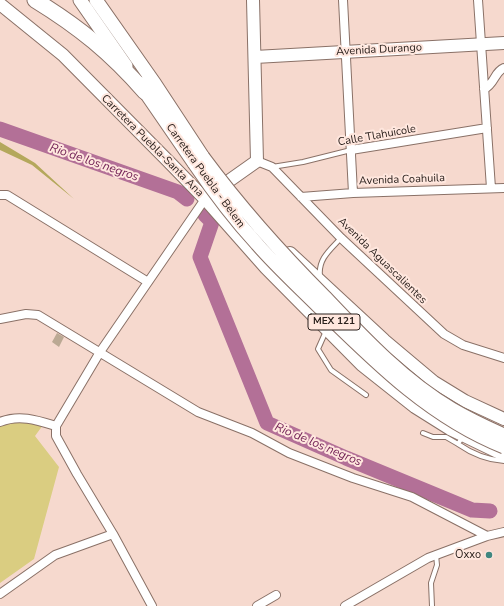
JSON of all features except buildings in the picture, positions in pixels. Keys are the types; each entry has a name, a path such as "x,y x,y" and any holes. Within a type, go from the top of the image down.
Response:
{"highway":[{"path":"35,0 90,38 115,60 145,92"}],"main road":[{"name":"Carretera Puebla - Belem","path":"80,0 145,92 198,160 226,188 274,243 343,316 391,363 422,388 451,409 504,435"},
{"name":"Carretera Puebla - Belem","path":"96,0 150,78 231,214 258,245 376,363 404,387 438,413 470,431 504,447"}],"street":[{"path":"152,606 113,534 56,436 56,426 100,352 205,200 256,162 253,0"},
{"path":"344,0 353,193"},
{"path":"478,0 491,188"},
{"name":"Carretera Puebla-Santa Ana","path":"0,4 63,55 205,200 266,268 362,365 415,407 462,439 504,455"},
{"name":"Avenida Durango","path":"255,57 504,43"},
{"path":"484,89 490,86 500,70 504,68"},
{"name":"Calle Tlahuicole","path":"351,150 487,128"},
{"name":"Avenida Aguascalientes","path":"256,162 272,167 341,238 444,334 463,345 504,358"},
{"name":"Avenida Coahuila","path":"301,197 353,193 504,188"},
{"path":"0,195 7,195 148,282"},
{"path":"274,243 293,255 384,340 434,382 478,408 504,419"},
{"path":"0,319 26,314 38,315 198,412 252,433 289,453 324,467 352,478 412,497 487,536"},
{"path":"462,439 476,435 482,430 483,416 478,408"},
{"path":"0,422 6,420 33,418 56,426"},
{"path":"346,606 428,558 487,536 504,532"},
{"path":"0,594 55,555 113,534"},
{"path":"257,606 276,595"}],"lane":[{"name":"Calle Tlahuicole","path":"272,167 303,162 351,150"},
{"path":"320,281 319,267 323,258 341,238"},
{"path":"327,329 318,349 331,370 366,395"},
{"path":"423,433 433,437 462,439 468,451 493,460 504,461"},
{"path":"432,606 431,583 437,565 436,555"}],"shaded area":[{"path":"0,142 35,163 74,199 32,165 0,150"},
{"path":"32,420 43,425 35,436 59,467 34,559 0,583 0,425 9,421"}],"waterway":[{"name":"Rio de los negros","path":"0,129 178,192 187,199"},
{"name":"Rio de los negros","path":"205,215 212,222 200,257 267,423 346,458 472,510 490,511"}],"place":[{"name":"Oxxo","path":"489,555"}]}
